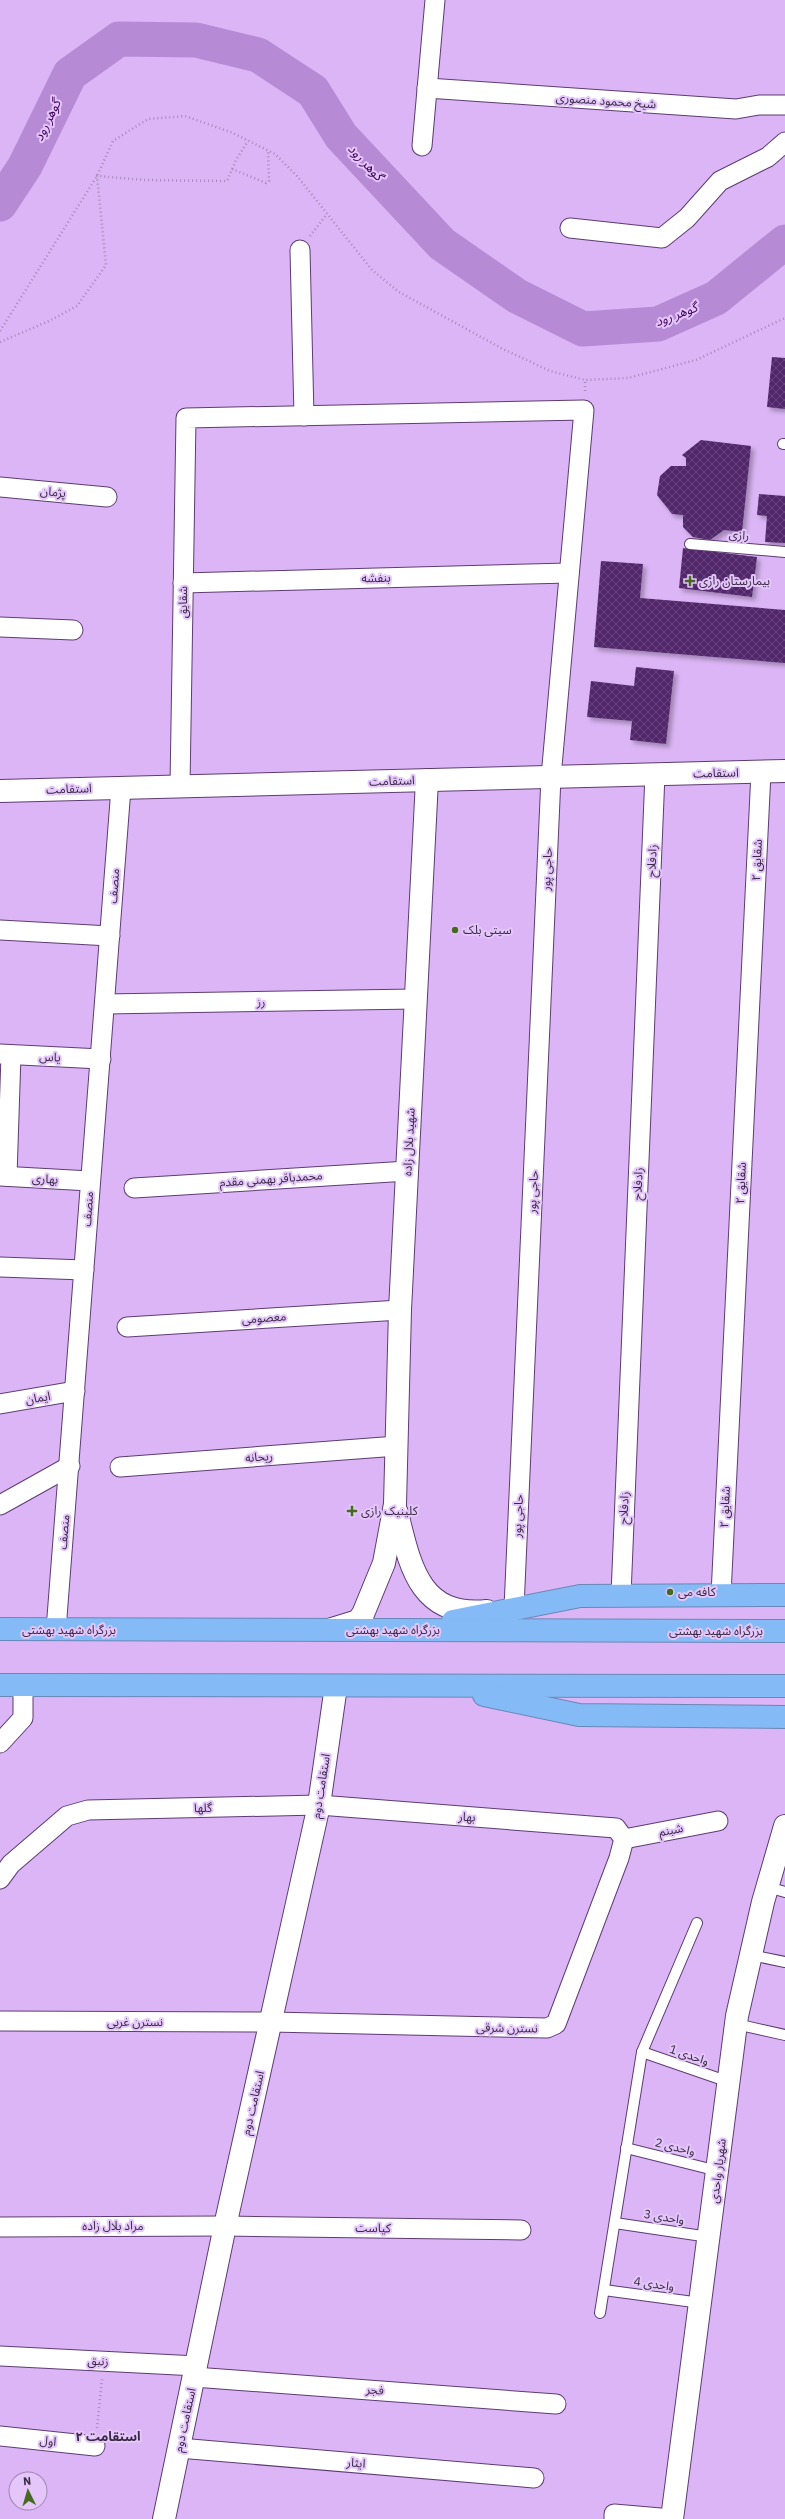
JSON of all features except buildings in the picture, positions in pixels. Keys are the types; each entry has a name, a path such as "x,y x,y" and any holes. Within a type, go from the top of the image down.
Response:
{"highway":[{"path":"409,1630 580,1596 785,1595"},
{"name":"بزرگراه شهید بهشتی","path":"0,1630 785,1631"},
{"path":"0,1685 785,1686"},
{"path":"444,1686 579,1715 785,1717"}],"main road":[{"name":"استقامت","path":"0,791 785,771"},
{"name":"شهید بلال زاده","path":"329,1630 358,1621 363,1614 384,1563 395,1504 400,1310 427,780"},
{"name":"شهید بلال زاده","path":"395,1504 409,1562 425,1592 446,1605 471,1612 514,1608"},
{"name":"استقامت دوم","path":"164,2519 225,2226 319,1805 336,1686"},
{"name":"شهریار واحدی","path":"672,2519 736,2024 751,1955 776,1889 785,1826"}],"street":[{"path":"422,146 435,0"},
{"name":"شیخ محمود منصوری","path":"427,88 736,109 759,105 785,105"},
{"path":"570,228 662,238 687,218 720,181 768,157 785,142"},
{"path":"300,250 304,416 584,410 551,777"},
{"name":"شقایق","path":"180,786 186,418 304,416"},
{"name":"پژمان","path":"0,487 107,497"},
{"name":"بنفشه","path":"183,583 570,573"},
{"path":"0,627 73,630"},
{"name":"شقایق ۲","path":"721,1595 761,772"},
{"name":"زادفلاح","path":"621,1595 655,774"},
{"name":"حاجی پور","path":"514,1608 551,777"},
{"name":"منصف","path":"56,1630 76,1391 90,1181 101,1059 121,788"},
{"path":"0,930 110,936"},
{"name":"رز","path":"105,1004 416,999"},
{"path":"3,1176 6,1054"},
{"name":"یاس","path":"6,1054 101,1059"},
{"name":"محمدباقر بهمنی مقدم","path":"134,1188 408,1171"},
{"name":"بهاری","path":"3,1176 90,1181"},
{"path":"0,1267 84,1270"},
{"name":"معصومی","path":"127,1327 400,1310"},
{"name":"ایمان","path":"0,1404 76,1391"},
{"name":"ریحانه","path":"120,1467 397,1446"},
{"path":"0,1505 70,1466"},
{"path":"0,1743 23,1718 23,1685"},
{"name":"گلها","path":"0,1879 11,1864 67,1816 88,1810 319,1805"},
{"name":"بهار","path":"319,1805 620,1834"},
{"name":"شبنم","path":"620,1834 718,1821"},
{"name":"نسترن شرقی","path":"271,2022 547,2028 556,2024 619,1858 620,1834"},
{"name":"نسترن غربی","path":"0,2021 271,2022"},
{"name":"مراد بلال زاده","path":"0,2227 225,2226"},
{"name":"کیاست","path":"225,2226 521,2230"},
{"name":"زنبق","path":"0,2356 104,2361 195,2371"},
{"name":"فجر","path":"195,2371 556,2404"},
{"name":"اول","path":"0,2436 95,2446"},
{"name":"ایثار","path":"179,2448 534,2478"},
{"path":"614,2519 614,2514 672,2519"}],"lane":[{"name":"رازی","path":"690,544 785,552"},
{"path":"600,2313 642,2052 697,1923"},
{"path":"751,1955 785,1962"},
{"path":"736,2024 785,2035"},
{"name":"واحدی 1","path":"642,2052 729,2082"},
{"name":"واحدی 2","path":"626,2148 718,2171"},
{"name":"واحدی 3","path":"615,2222 709,2237"},
{"name":"واحدی 4","path":"604,2290 701,2304"}],"path":[{"path":"0,331 97,176 113,141 148,119 185,116 248,141 275,154 297,176 372,270 399,292 501,348 550,372 585,380 628,378 696,360 785,318"},
{"path":"97,176 144,180 227,181 248,141"},
{"path":"232,169 266,183 269,180 268,151"},
{"path":"0,342 49,321 77,306 106,265 97,176"},
{"path":"300,250 327,214"},
{"path":"95,2446 104,2361"}],"waterway":[{"name":"گوهر رود","path":"0,204 25,166 70,74 119,39 196,40 258,55 313,91 341,136 442,244 517,296 583,329 658,324 716,298 785,242"}],"place":[{"name":"بیمارستان رازی","path":"690,581"},
{"name":"سیتی بلک","path":"455,930"},
{"name":"کلینیک رازی","path":"352,1511"},
{"name":"کافه می","path":"670,1592"}],"district":[{"name":"استقامت ۲","path":"108,2436"}]}
